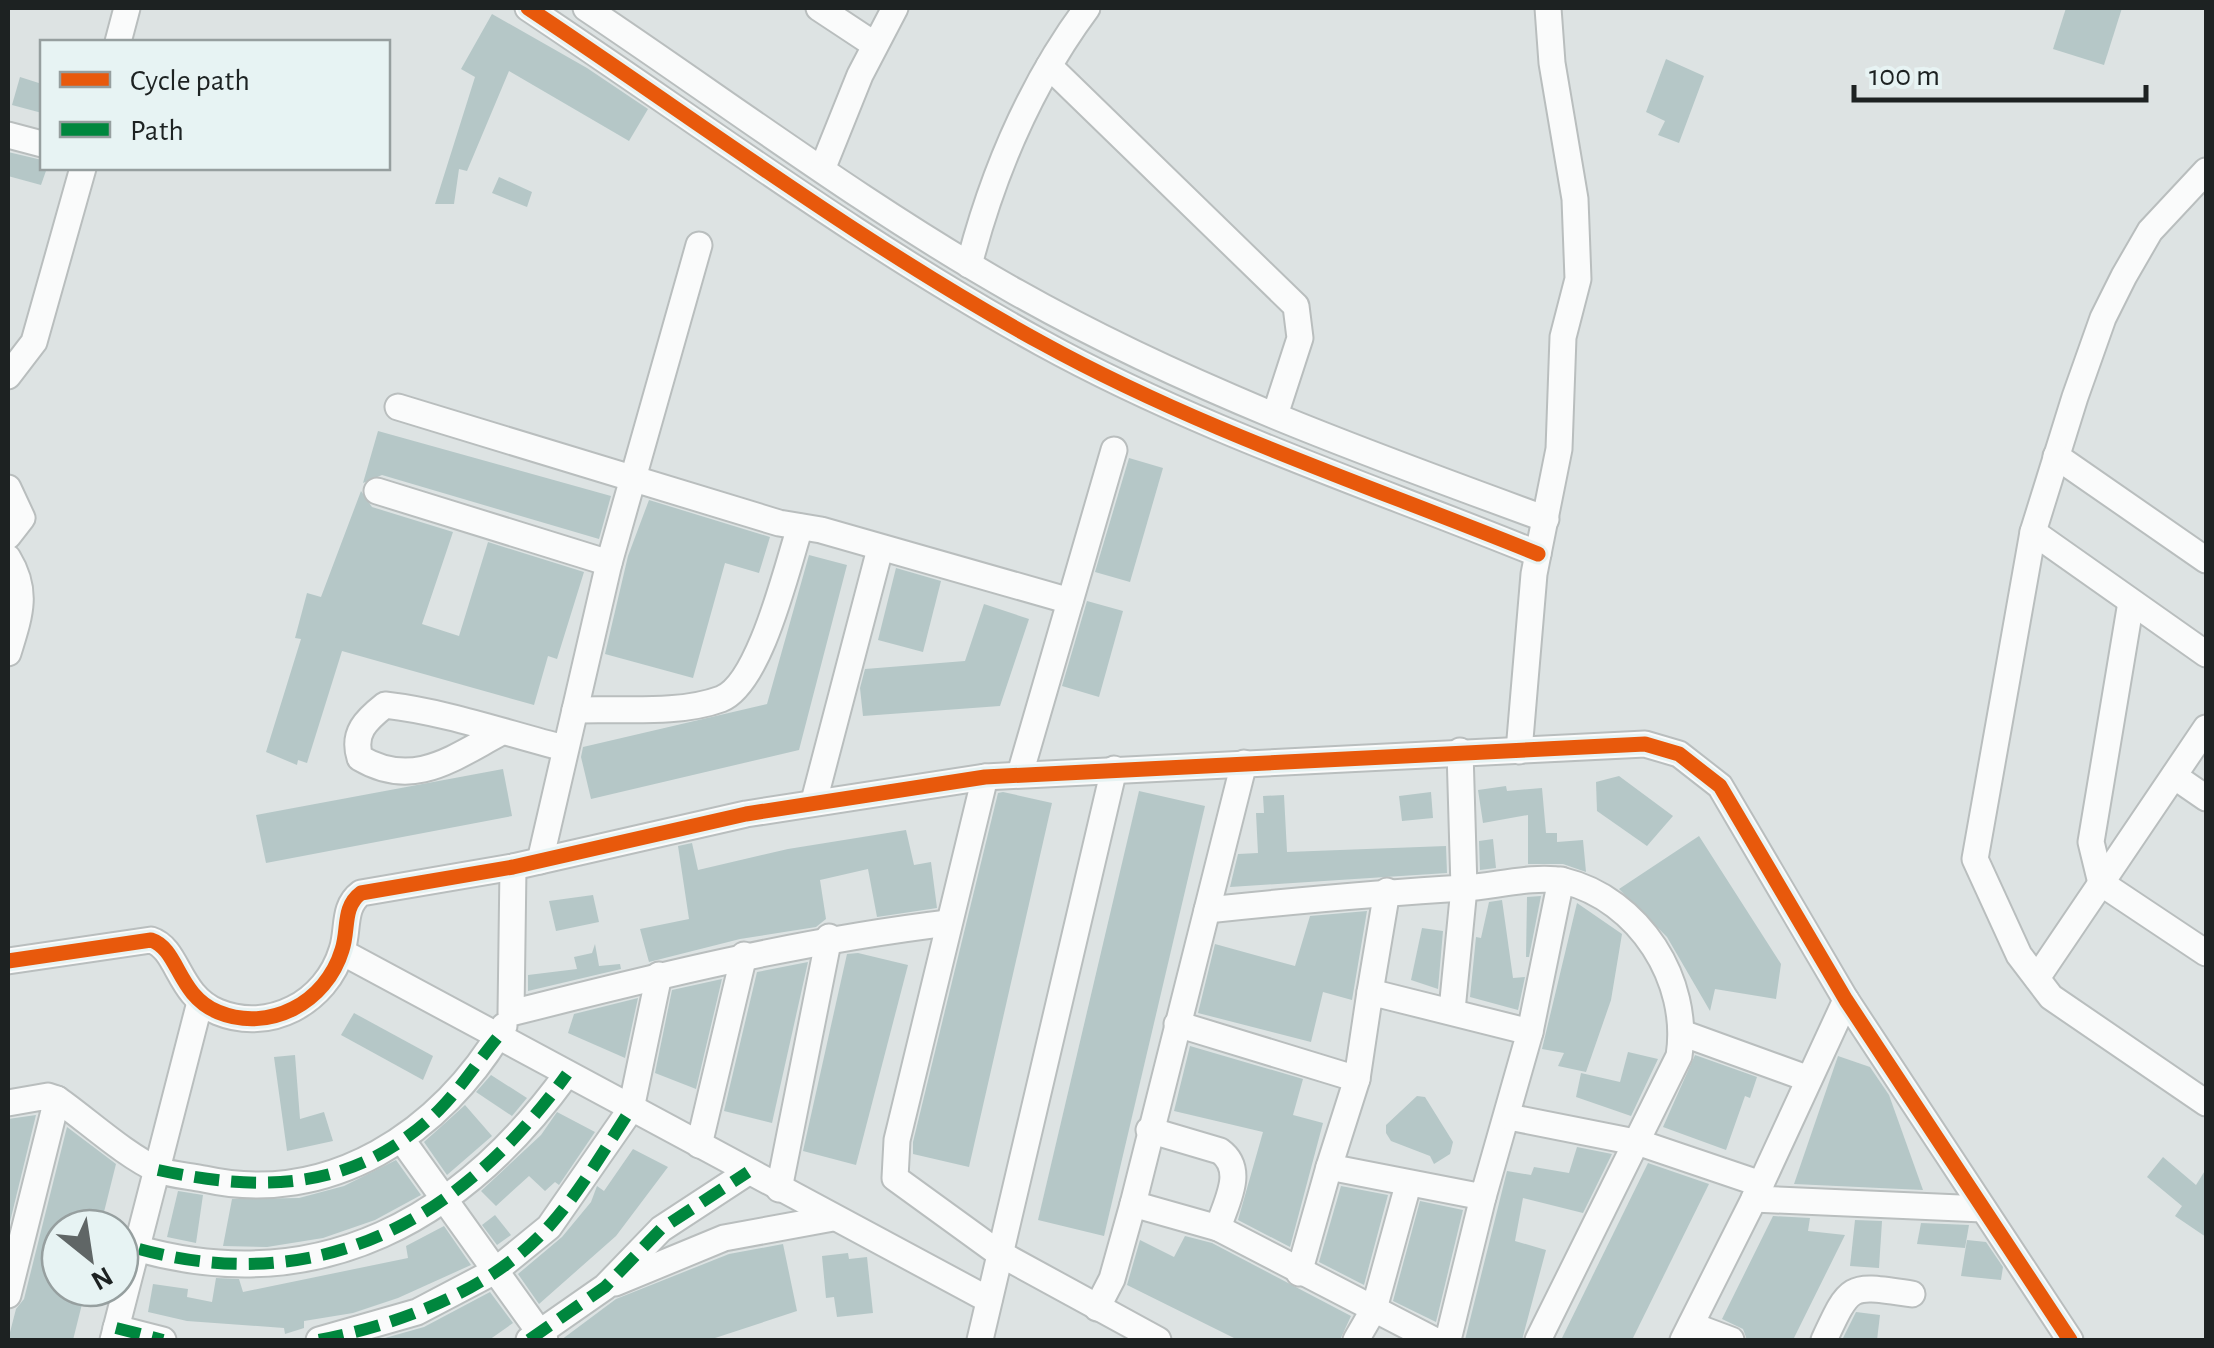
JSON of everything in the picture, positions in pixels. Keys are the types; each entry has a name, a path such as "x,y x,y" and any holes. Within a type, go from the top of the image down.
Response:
{"street":[{"path":"119,40 127,8"},
{"path":"528,8 908,264 1045,344 1230,434 1538,554"},
{"path":"586,8 969,265 1119,346 1274,415 1546,519"},
{"path":"820,8 875,45"},
{"path":"823,166 895,8"},
{"path":"969,265 1009,144 1048,66 1086,8"},
{"path":"1519,751 1538,554 1558,460 1563,337 1578,280 1578,252 1548,8"},
{"path":"1048,66 1296,306 1300,338 1274,415"},
{"path":"8,134 40,143"},
{"path":"8,376 34,342 81,170"},
{"path":"2206,171 2150,231 2124,276 2103,318 2056,456 2033,532 1975,859 2019,956 2051,998 2206,1103"},
{"path":"540,860 609,563 699,245"},
{"path":"398,407 800,527 1070,601"},
{"path":"1020,774 1114,450"},
{"path":"2056,456 2206,560"},
{"path":"8,488 22,518 8,536"},
{"path":"377,491 609,563"},
{"path":"575,710 695,705 724,698 741,684 756,656 800,527"},
{"path":"2033,532 2206,654"},
{"path":"814,801 880,548"},
{"path":"8,558 18,576 22,600 8,653"},
{"path":"2131,602 2091,842 2102,883 2206,954"},
{"path":"502,732 457,760 404,773 370,764 360,758 356,745 364,722 385,705 502,732 564,748"},
{"path":"2036,978 2206,728"},
{"path":"8,962 151,940 164,946 186,988 200,1002 245,1019 292,1011 328,980 342,952 348,910 361,893 513,867 814,801 1020,774 1645,744 1694,762 1729,802 1846,1000 2070,1340"},
{"path":"1452,1010 1464,888 1460,751"},
{"path":"1097,1308 1112,1279 1133,1204 1244,762"},
{"path":"980,1340 997,1252 1114,770"},
{"path":"2174,776 2206,798"},
{"path":"986,777 892,1164 895,1178 905,1189 997,1252 1158,1340"},
{"path":"8,1103 48,1096 158,1170 224,1184 290,1183 366,1162 440,1110 497,1038 511,1013 513,867"},
{"path":"1207,910 1388,890 1562,880 1607,898 1648,935 1663,967 1682,1033 1679,1056 1640,1142 1538,1340"},
{"path":"1448,1340 1483,1198 1509,1117 1562,880"},
{"path":"1300,1272 1357,1079 1388,890"},
{"path":"511,1013 829,937 948,923"},
{"path":"779,1189 829,937"},
{"path":"342,952 990,1300"},
{"path":"699,1146 744,955"},
{"path":"319,1340 417,1312 494,1271 548,1227 630,1109 660,975"},
{"path":"1370,992 1530,1032"},
{"path":"1731,1340 1687,1333 1758,1192 1846,1000"},
{"path":"140,1245 200,1002"},
{"path":"1177,1024 1357,1079"},
{"path":"1682,1033 1810,1079"},
{"path":"140,1249 215,1261 276,1262 328,1254 386,1234 447,1200 510,1146 567,1074"},
{"path":"8,1295 57,1100"},
{"path":"1509,1117 1640,1142 1758,1192 1982,1210"},
{"path":"1149,1130 1220,1151 1230,1158 1234,1175 1218,1228"},
{"path":"402,1140 447,1200 538,1338 606,1287 661,1229 748,1172"},
{"path":"1330,1167 1483,1198"},
{"path":"1356,1340 1374,1309 1408,1185"},
{"path":"1133,1204 1218,1228 1434,1340"},
{"path":"606,1287 724,1238 834,1218"},
{"path":"1824,1340 1843,1300 1853,1291 1862,1287 1912,1294"},
{"path":"122,1308 115,1334 162,1340"}],"building":[{"path":"2066,8 2122,8 2104,65 2053,49"},
{"path":"492,14 587,68 648,109 629,141 509,71 467,171 459,169 454,204 435,204 475,77 461,69"},
{"path":"1666,59 1704,76 1679,143 1658,135 1665,121 1646,112"},
{"path":"20,77 40,83 40,112 12,105"},
{"path":"8,152 40,160 40,170 46,170 41,185 8,176"},
{"path":"499,177 532,192 527,207 492,193"},
{"path":"378,431 611,496 599,539 382,475 363,483"},
{"path":"1129,458 1163,468 1130,582 1095,572"},
{"path":"361,491 372,507 453,532 422,624 459,636 488,542 584,572 557,659 548,656 534,705 342,651 307,763 298,760 297,765 266,752 301,639 295,638 307,593 321,597"},
{"path":"649,500 770,537 759,573 725,563 693,678 605,654 628,556"},
{"path":"809,555 847,565 799,750 591,799 581,757 583,747 767,704"},
{"path":"896,568 941,581 923,652 878,640"},
{"path":"1087,601 1123,611 1099,697 1062,686"},
{"path":"984,604 1029,619 1000,706 863,716 860,688 865,669 965,661"},
{"path":"503,769 512,816 266,863 256,815"},
{"path":"1619,776 1673,816 1647,846 1597,811 1596,782"},
{"path":"1506,786 1507,791 1542,788 1546,833 1557,833 1557,842 1583,840 1586,872 1563,864 1528,864 1528,815 1483,823 1478,790"},
{"path":"1139,791 1205,806 1104,1236 1038,1220"},
{"path":"1431,792 1433,818 1402,821 1399,796"},
{"path":"998,793 1052,803 969,1167 913,1154 913,1142"},
{"path":"1284,795 1287,852 1446,846 1447,873 1230,887 1238,854 1258,853 1256,813 1264,813 1263,796"},
{"path":"906,830 914,865 931,862 937,908 877,917 868,869 820,880 826,919 816,927 740,939 649,962 640,929 689,919 678,846 692,843 698,870 788,849"},
{"path":"1699,836 1781,964 1776,999 1715,989 1710,1011 1667,937 1619,889"},
{"path":"1493,839 1496,868 1480,870 1479,841"},
{"path":"593,895 599,922 556,931 549,901"},
{"path":"1541,896 1529,957 1526,957 1527,897"},
{"path":"1502,900 1513,978 1525,977 1518,1010 1470,997 1476,937 1481,938 1489,902"},
{"path":"1577,903 1622,934 1611,1000 1586,1072 1558,1066 1564,1053 1542,1049"},
{"path":"1367,911 1352,1000 1323,992 1311,1042 1198,1013 1215,944 1295,966 1310,916"},
{"path":"1422,928 1443,931 1438,989 1411,980"},
{"path":"595,944 599,966 620,964 621,969 528,991 528,975 577,969 574,957 592,953"},
{"path":"847,954 908,965 856,1165 803,1151"},
{"path":"808,962 772,1123 724,1111 757,972"},
{"path":"722,979 696,1089 655,1073 672,990"},
{"path":"638,998 625,1058 568,1033 574,1014"},
{"path":"354,1013 433,1056 423,1080 341,1035"},
{"path":"1190,1046 1303,1079 1293,1115 1323,1123 1290,1247 1238,1220 1263,1132 1174,1111"},
{"path":"1628,1052 1658,1059 1631,1116 1576,1097 1581,1073 1620,1082"},
{"path":"295,1055 300,1119 324,1112 333,1141 287,1151 274,1057"},
{"path":"1695,1055 1757,1077 1750,1098 1745,1096 1726,1150 1663,1127"},
{"path":"1838,1056 1870,1067 1889,1095 1923,1190 1794,1184"},
{"path":"491,1075 527,1098 512,1116 476,1092"},
{"path":"1417,1096 1425,1097 1453,1142 1450,1154 1434,1164 1430,1156 1391,1141 1386,1133 1386,1125"},
{"path":"465,1105 492,1136 447,1175 424,1142"},
{"path":"557,1112 595,1132 559,1185 555,1182 545,1191 529,1176 496,1206 481,1191 541,1135"},
{"path":"36,1115 8,1230 8,1119"},
{"path":"67,1127 116,1164 105,1208 47,1208"},
{"path":"1577,1147 1612,1154 1583,1213 1523,1198 1515,1241 1546,1250 1522,1340 1465,1340 1507,1171 1531,1175 1534,1167 1569,1173"},
{"path":"633,1149 668,1167 616,1236 539,1304 518,1274 562,1237 591,1202 597,1186 604,1191"},
{"path":"2163,1157 2196,1185 2206,1169 2206,1237 2175,1216 2182,1206 2147,1177"},
{"path":"396,1160 421,1195 375,1220 323,1238 267,1247 223,1246 232,1199 299,1198 344,1186"},
{"path":"1648,1163 1709,1184 1632,1340 1561,1340"},
{"path":"1341,1186 1388,1195 1364,1285 1319,1262"},
{"path":"178,1191 203,1195 196,1243 167,1237"},
{"path":"1420,1201 1463,1210 1436,1322 1393,1301"},
{"path":"495,1215 511,1235 497,1245 482,1225"},
{"path":"1773,1216 1810,1218 1808,1231 1845,1235 1793,1340 1747,1340 1743,1329 1722,1319"},
{"path":"1855,1220 1882,1221 1879,1268 1850,1266"},
{"path":"1921,1223 1969,1225 1965,1248 1917,1244"},
{"path":"444,1226 471,1265 398,1298 353,1313 304,1321 304,1328 285,1334 284,1328 187,1321 148,1312 153,1284 188,1289 187,1297 212,1302 216,1278 239,1279 243,1292 408,1258 406,1246"},
{"path":"40,1235 40,1308 81,1308 73,1340 8,1340 16,1309 24,1299"},
{"path":"1185,1236 1212,1243 1351,1316 1340,1340 1238,1340 1127,1285 1140,1240 1174,1257"},
{"path":"1967,1240 1986,1242 2003,1267 2001,1280 1961,1276"},
{"path":"783,1244 797,1311 709,1340 561,1340 616,1299 729,1254"},
{"path":"848,1253 849,1259 867,1257 873,1313 837,1317 834,1297 826,1298 822,1256"},
{"path":"490,1292 513,1323 489,1340 378,1340 424,1327"},
{"path":"1856,1312 1880,1315 1877,1340 1842,1340"}],"marked path":[{"path":"158,1170 235,1182 307,1179 342,1171 407,1137 439,1110 497,1038"},
{"path":"140,1249 205,1262 268,1263 327,1254 382,1235 433,1206 481,1170 526,1125 567,1074"},
{"path":"319,1340 414,1313 502,1267 528,1247 562,1211 631,1109"},
{"path":"529,1340 605,1287 661,1229 748,1172"},
{"path":"116,1328 163,1340"}],"cycle path":[{"path":"528,8 846,224 1042,343 1224,430 1538,554"},
{"path":"8,961 151,940 168,953 186,984 204,1004 237,1018 257,1019 293,1009 323,985 342,950 351,905 361,893 513,867 746,814 985,777 1645,744 1679,754 1720,786 1846,1000 2070,1340"}]}
